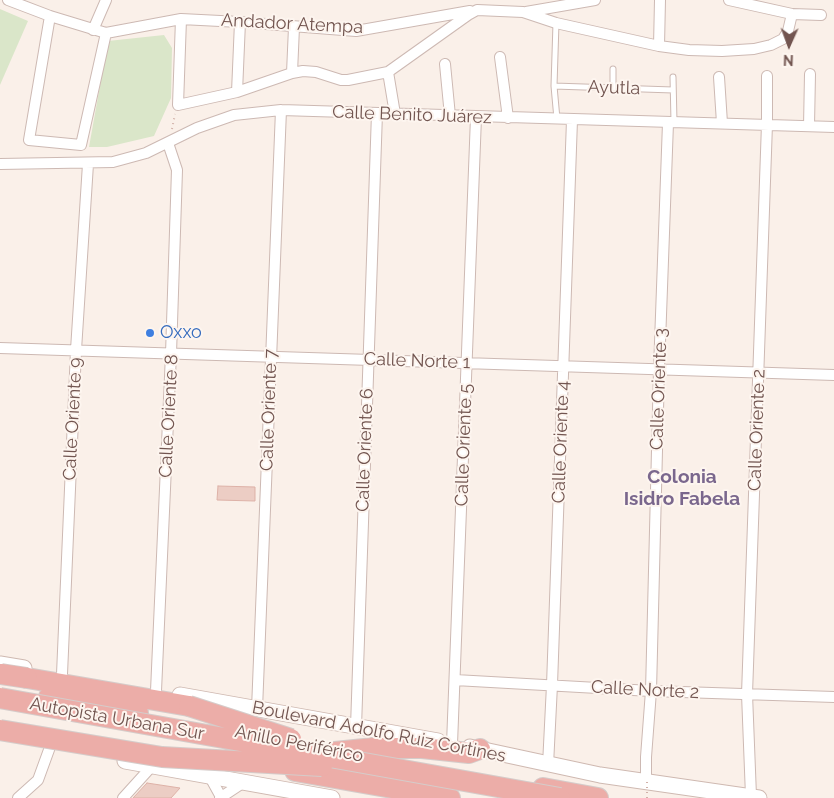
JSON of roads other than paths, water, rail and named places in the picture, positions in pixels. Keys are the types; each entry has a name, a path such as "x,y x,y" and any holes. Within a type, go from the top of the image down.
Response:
{"highway":[{"path":"0,674 189,706 358,765"},
{"name":"Anillo Periférico","path":"0,688 335,752 598,798"},
{"name":"Autopista Urbana Sur","path":"0,698 358,765 517,798"},
{"name":"Autopista Urbana Sur","path":"0,708 560,798"},
{"path":"1,732 162,757 358,765"},
{"name":"Anillo Periférico","path":"1,732 121,741 450,798"},
{"path":"335,752 374,748 422,748 469,752 480,749"}],"main road":[{"name":"Boulevard Adolfo Ruiz Cortines","path":"0,664 480,749 600,775 755,797"},
{"path":"1,732 50,747 332,798"}],"street":[{"path":"8,0 29,4 50,16 106,33 80,145 29,140 50,16"},
{"path":"93,30 106,0"},
{"path":"523,12 595,0"},
{"path":"658,46 660,0"},
{"path":"729,0 792,14 820,16"},
{"path":"181,19 178,105 237,92 292,73 316,72 341,80 376,76 388,72 477,10"},
{"name":"Andador Atempa","path":"106,33 181,19 356,31 477,10 523,12"},
{"path":"523,12 556,23 658,46 689,50 722,51 754,49 771,45 783,39 788,31 792,14"},
{"path":"237,92 240,22"},
{"path":"292,73 294,27"},
{"path":"500,57 508,118"},
{"path":"445,64 450,116"},
{"path":"388,72 395,114"},
{"path":"809,126 810,74"},
{"name":"Calle Oriente 2","path":"755,797 748,694 767,76"},
{"path":"719,77 722,123"},
{"name":"Calle Benito Juárez","path":"0,164 88,164 112,162 146,153 197,128 234,115 281,110 557,120 834,127"},
{"name":"Calle Oriente 7","path":"256,709 281,110"},
{"name":"Calle Oriente 6","path":"356,727 377,113"},
{"name":"Calle Oriente 5","path":"452,744 476,117"},
{"name":"Calle Oriente 4","path":"548,765 572,120"},
{"name":"Calle Oriente 3","path":"647,778 646,757 651,691 659,370 671,122"},
{"name":"Calle Oriente 8","path":"156,691 172,354 177,170 168,143"},
{"name":"Calle Oriente 9","path":"62,674 76,350 88,164"},
{"name":"Calle Norte 1","path":"0,348 834,374"},
{"name":"Calle Norte 2","path":"455,680 651,691 834,697"},
{"path":"18,798 38,780 50,747"},
{"path":"123,798 152,766"},
{"path":"210,777 220,797 244,782"}],"lane":[{"path":"556,23 554,86 557,120"},
{"path":"613,69 613,87"},
{"path":"671,122 674,90 673,77"},
{"name":"Ayutla","path":"554,86 674,90"}],"place":[{"name":"Oxxo","path":"150,333"}],"district":[{"name":"Colonia Isidro Fabela","path":"682,488"}]}
